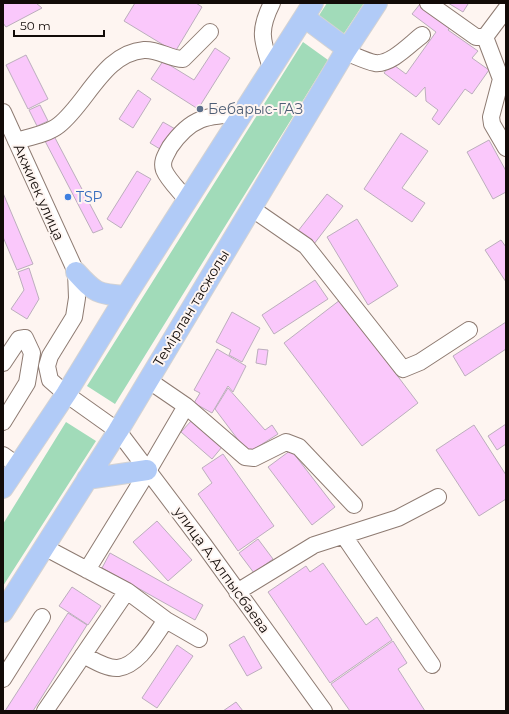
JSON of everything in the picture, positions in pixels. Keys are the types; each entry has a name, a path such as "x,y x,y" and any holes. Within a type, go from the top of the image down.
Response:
{"main road":[{"name":"Темірлан тасжолы","path":"3,612 118,431 346,50 376,3"},
{"path":"3,488 10,460 66,394 126,296 308,10 346,50"},
{"path":"76,272 90,288 98,293 126,296"},
{"path":"87,479 148,471"}],"street":[{"path":"271,68 262,33 265,16 272,3"},
{"path":"428,3 467,32 476,37 485,37"},
{"path":"485,37 506,9"},
{"path":"16,141 59,126 103,73 113,64 130,54 144,50 183,59 210,32"},
{"path":"346,50 375,63 382,62 389,60 422,35"},
{"path":"485,37 501,79 491,118 492,124 506,148"},
{"name":"Акжиек улица","path":"3,112 76,272"},
{"path":"187,200 165,172 163,164 164,156 178,135 193,122 220,114 242,114"},
{"path":"251,208 306,246 403,369 420,362 470,330"},
{"name":"улица А.Алпысбаева","path":"76,272 77,298 74,317 50,356 47,366 50,380 66,394 118,431 324,711"},
{"path":"3,363 19,339 25,338 32,353 27,383 3,422"},
{"path":"148,380 186,406 245,457 254,458 286,442 299,447 354,505"},
{"path":"87,570 186,406"},
{"path":"237,592 314,545 398,518 438,497"},
{"path":"344,536 432,665"},
{"path":"44,547 127,591 166,620 199,640"},
{"path":"45,711 127,591"},
{"path":"3,679 42,617"},
{"path":"83,655 104,665 118,668 136,661 166,620"}],"green space":[{"path":"327,3 364,3 343,35 318,17"},
{"path":"303,42 328,60 115,404 87,386"},
{"path":"66,422 96,441 3,586 3,524"}],"building":[{"path":"3,3 36,3 42,8 6,27 3,23"},
{"path":"135,3 196,3 202,7 175,52 124,21"},
{"path":"448,3 467,3 468,4 463,12"},
{"path":"420,4 451,26 448,30 478,51 472,58 489,70 472,94 465,89 439,125 432,119 438,110 426,101 425,87 416,97 384,73 391,63 406,74 436,32 412,14"},
{"path":"215,48 230,58 198,109 151,79 163,61 194,80"},
{"path":"26,55 48,99 28,109 6,65"},
{"path":"138,90 151,99 133,128 119,119"},
{"path":"40,105 48,121 37,126 29,110"},
{"path":"163,122 177,130 165,152 150,143"},
{"path":"401,133 428,151 402,188 425,203 412,222 364,189"},
{"path":"54,136 103,229 93,233 45,141"},
{"path":"489,140 506,171 506,192 493,199 467,152"},
{"path":"137,171 151,179 121,228 107,219"},
{"path":"3,193 33,264 17,270 3,237"},
{"path":"327,194 343,206 314,244 298,231"},
{"path":"357,219 398,286 368,305 327,237"},
{"path":"501,240 506,247 506,282 485,250"},
{"path":"29,268 39,299 27,319 11,309 24,290 18,272"},
{"path":"315,280 328,299 274,334 262,315"},
{"path":"340,300 418,403 362,446 284,343"},
{"path":"232,312 260,328 242,362 229,355 231,350 216,342"},
{"path":"506,322 506,349 465,376 453,356"},
{"path":"217,349 246,366 233,392 228,386 212,413 194,403 200,393 194,390"},
{"path":"258,349 268,350 266,365 256,363"},
{"path":"228,388 265,430 272,425 278,434 248,453 215,409"},
{"path":"192,420 222,447 212,459 181,432"},
{"path":"506,424 506,444 497,450 488,436"},
{"path":"474,425 506,475 506,499 479,516 436,450"},
{"path":"291,450 335,507 312,525 268,467"},
{"path":"223,454 274,526 238,551 198,494 212,483 202,468"},
{"path":"157,521 192,560 168,581 133,542"},
{"path":"258,539 273,559 254,573 239,553"},
{"path":"110,553 203,605 195,620 102,568"},
{"path":"323,563 366,625 377,617 392,640 330,683 268,592 306,566 310,572"},
{"path":"72,587 101,606 88,625 59,606"},
{"path":"68,613 87,625 33,711 5,711"},
{"path":"244,636 262,668 247,676 229,645"},
{"path":"393,641 407,663 398,669 425,711 350,711 331,684"},
{"path":"177,645 193,656 157,708 142,698"},
{"path":"236,702 243,711 223,711"}],"place":[{"name":"Бебарыс-ГАЗ","path":"200,109"},
{"name":"TSP","path":"68,197"}]}
